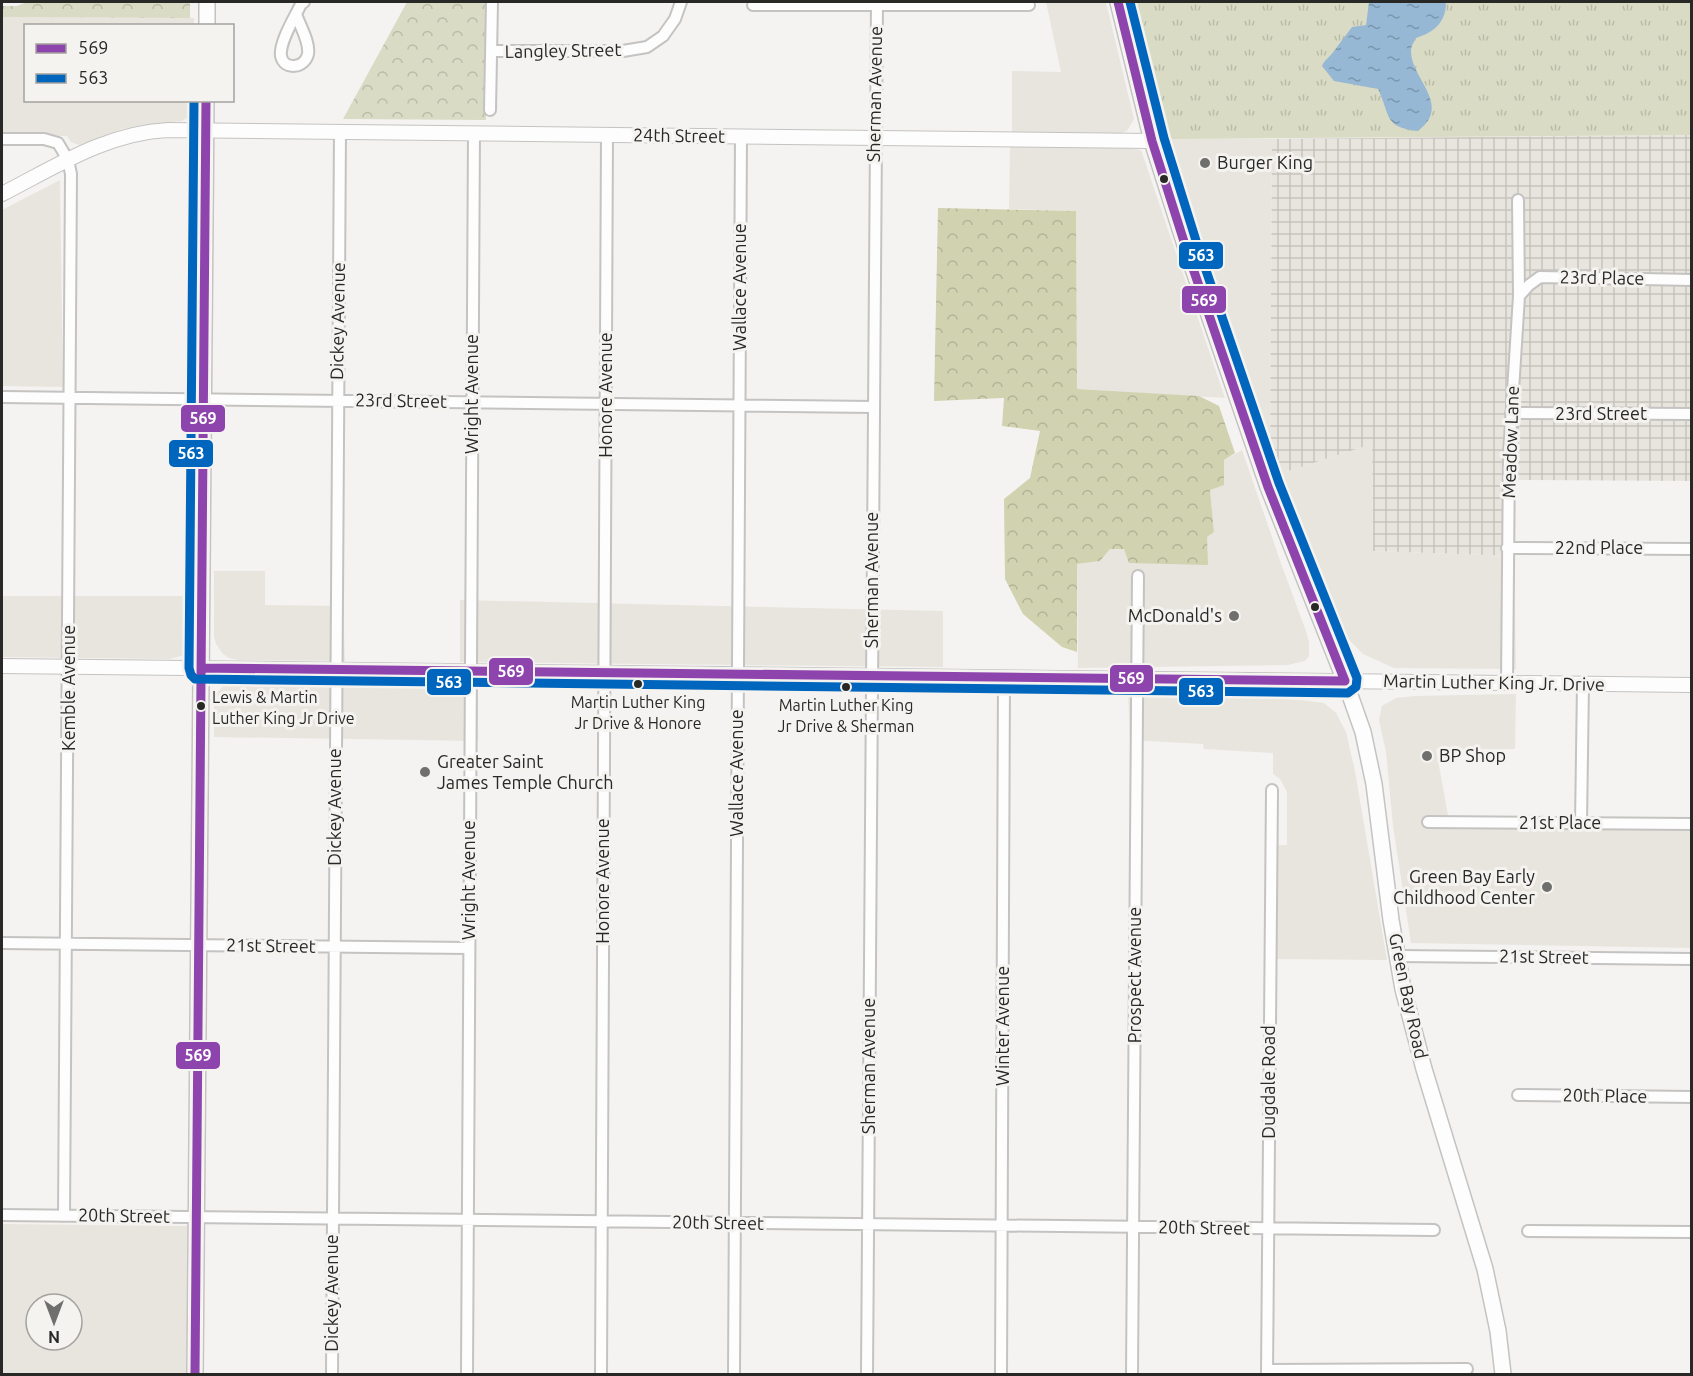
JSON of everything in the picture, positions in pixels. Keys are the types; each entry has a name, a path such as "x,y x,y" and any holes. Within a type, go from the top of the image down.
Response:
{"main road":[{"path":"207,2 207,24"},
{"name":"Green Bay Road","path":"1118,2 1152,141 1187,251 1268,487 1363,732 1374,784 1397,956 1416,1042 1490,1290 1503,1374"},
{"path":"195,1374 206,102"}],"street":[{"path":"296,14 304,2"},
{"path":"490,110 492,2"},
{"name":"Langley Street","path":"492,51 623,51 647,47 663,36 675,20 681,2"},
{"path":"753,5 877,3 1029,5"},
{"name":"Sherman Avenue","path":"867,1374 877,3"},
{"name":"24th Street","path":"2,195 110,141 159,131 340,131 1152,141"},
{"name":"Dickey Avenue","path":"332,1374 340,131"},
{"name":"Wright Avenue","path":"467,1374 474,133"},
{"name":"Honore Avenue","path":"601,1374 607,135"},
{"name":"Wallace Avenue","path":"734,1374 741,136"},
{"path":"2,139 44,139 58,143 68,160"},
{"name":"Kemble Avenue","path":"64,1216 71,398 71,174 68,160"},
{"name":"Meadow Lane","path":"1507,684 1507,548 1511,413 1519,296 1518,200"},
{"name":"23rd Place","path":"1519,296 1529,285 1540,278 1692,280"},
{"name":"23rd Street","path":"2,397 204,401 873,406"},
{"name":"23rd Street","path":"1511,413 1692,414"},
{"name":"22nd Place","path":"1507,548 1692,549"},
{"name":"Prospect Avenue","path":"1132,1374 1138,576"},
{"name":"Martin Luther King Jr. Drive","path":"2,666 1692,685"},
{"name":"Winter Avenue","path":"1001,1374 1004,678"},
{"path":"1581,823 1583,684"},
{"name":"Dugdale Road","path":"1267,1372 1272,790"},
{"name":"21st Place","path":"1428,822 1692,824"},
{"name":"21st Street","path":"2,943 469,948"},
{"name":"21st Street","path":"1397,956 1692,959"},
{"name":"20th Place","path":"1518,1095 1692,1097"},
{"name":"20th Street","path":"2,1215 1434,1230"},
{"path":"1528,1231 1692,1232"},
{"path":"1267,1372 1467,1369"}],"shaded area":[{"path":"1046,2 1106,2 1134,119 1127,131 1121,133 1012,132 1012,71 1061,72"},
{"path":"2,17 194,18 194,24 24,24 24,102 194,102 193,111 182,121 122,129 79,145 71,142 67,136 2,135"},
{"path":"1691,135 1691,481 1514,480 1514,556 1373,551 1372,444 1276,475 1270,460 1272,139"},
{"path":"1163,138 1272,139 1270,460 1169,163"},
{"path":"1010,147 1141,150 1225,398 1077,389 1076,211 1009,209"},
{"path":"60,180 63,387 2,386 2,210"},
{"path":"1372,444 1373,551 1514,556 1516,669 1394,668 1363,654 1349,640 1276,475"},
{"path":"1242,450 1306,631 1309,656 1305,661 1288,665 1078,668 1077,564 1100,561 1110,549 1124,549 1130,563 1207,537 1214,532 1210,490 1224,460"},
{"path":"214,571 265,571 265,605 343,606 345,661 239,660 223,654 214,636"},
{"path":"2,596 194,596 193,640 191,647 184,655 170,659 2,657"},
{"path":"460,600 943,611 943,667 460,662"},
{"path":"234,680 478,683 478,741 214,737 214,697 222,687"},
{"path":"1128,691 1301,700 1324,703 1336,713 1346,732 1355,771 1387,960 1277,959 1277,845 1287,845 1287,792 1280,779 1273,774 1273,753 1204,749 1203,744 1130,740"},
{"name":"Green Bay Early Childhood Center","path":"1516,694 1515,749 1436,749 1450,826 1691,830 1691,948 1411,943 1393,826 1386,752 1379,720 1382,706 1396,698 1415,696"},
{"path":"2,1224 188,1226 187,1374 2,1374"}],"green space":[{"path":"27,2 190,2 190,18 2,17 2,6 17,6"},
{"path":"407,2 486,2 486,120 343,119"},
{"path":"1134,2 1691,2 1691,135 1169,139"},
{"path":"938,208 1076,211 1077,389 1199,396 1219,406 1235,453 1224,460 1224,485 1210,490 1214,532 1207,537 1208,565 1129,563 1124,549 1110,549 1100,561 1077,564 1077,652 1062,647 1023,614 1005,579 1004,499 1030,478 1040,431 1002,426 1004,398 934,401"}],"water":[{"path":"1369,2 1446,2 1442,21 1429,33 1416,38 1411,51 1417,72 1428,92 1432,111 1428,121 1418,131 1399,127 1393,123 1378,89 1334,81 1322,66 1352,27 1366,25"}],"transit line":[{"name":"569","path":"201,668 1345,681 1268,487 1187,251 1152,141 1118,2"},
{"name":"563","path":"194,102 189,668 195,679 1348,693 1356,687 1357,678 1279,483 1198,247 1164,138 1130,2"},
{"name":"569","path":"195,1374 206,102"}],"place":[{"name":"Burger King","path":"1205,163"},
{"name":"McDonald's","path":"1234,616"},
{"name":"Martin Luther King Jr Drive & Honore","path":"638,684"},
{"name":"Martin Luther King Jr Drive & Sherman","path":"846,687"},
{"name":"Lewis & Martin Luther King Jr Drive","path":"201,706"},
{"name":"BP Shop","path":"1427,756"},
{"name":"Greater Saint James Temple Church","path":"425,772"},
{"name":"Green Bay Early Childhood Center","path":"1547,887"}]}
